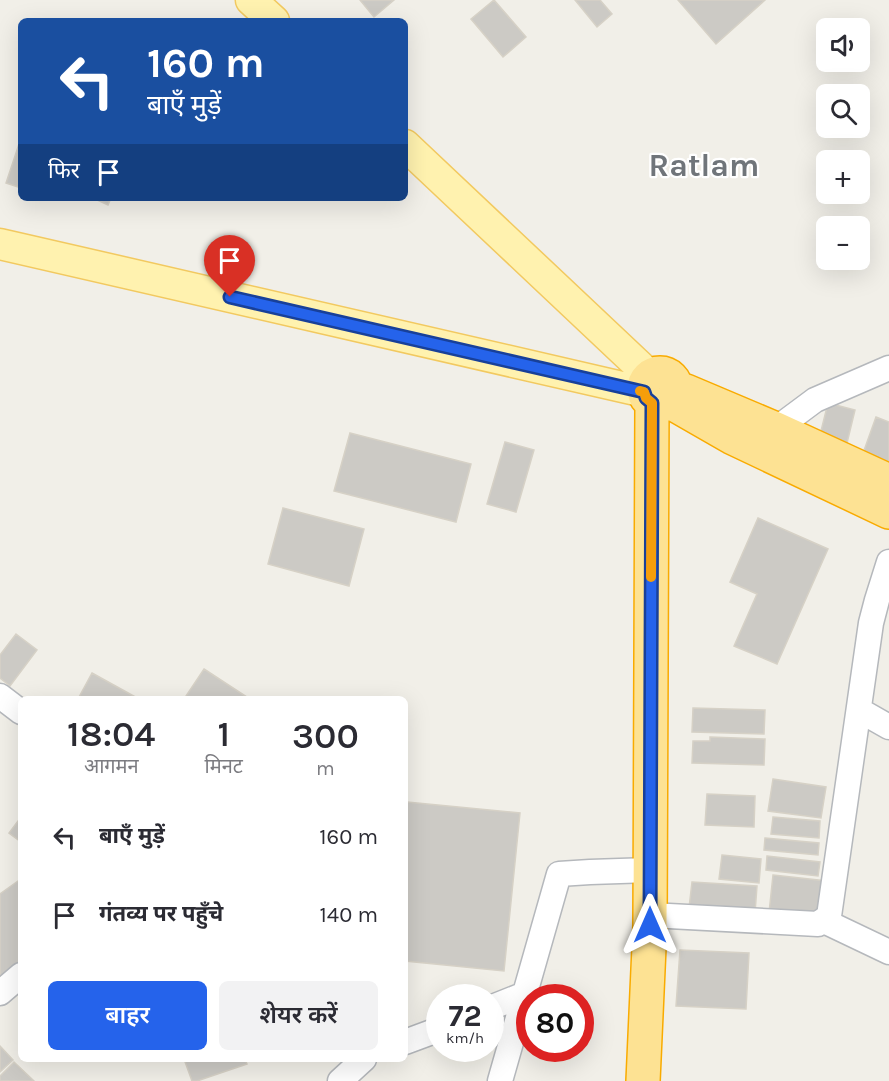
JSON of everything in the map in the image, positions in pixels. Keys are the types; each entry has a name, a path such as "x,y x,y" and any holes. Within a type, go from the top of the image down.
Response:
{"highway":[{"path":"659,394 776,429 889,481"},
{"path":"659,394 731,437 889,512"},
{"path":"643,1081 659,916 650,870 659,394"},
{"path":"659,394 660,1081"}],"main road":[{"path":"251,0 271,18"},
{"path":"408,148 659,394"},
{"path":"0,244 659,394"}],"street":[{"path":"776,429 815,400 889,368"},
{"path":"659,916 818,924 829,916 872,623 889,562"},
{"path":"0,696 18,710"},
{"path":"859,710 889,727"},
{"path":"528,984 559,874 650,870"},
{"path":"824,921 889,952"},
{"path":"0,993 18,978"},
{"path":"500,1081 516,1025"},
{"path":"408,1041 426,1034"},
{"path":"340,1081 361,1062"}],"building":[{"path":"360,0 394,0 374,17"},
{"path":"494,0 526,37 503,57 471,19"},
{"path":"575,0 600,0 612,14 597,27"},
{"path":"678,0 765,0 716,44"},
{"path":"18,147 18,187 6,183"},
{"path":"828,403 855,410 847,443 820,435"},
{"path":"876,417 889,422 889,466 862,456"},
{"path":"350,433 471,464 456,522 334,491"},
{"path":"505,442 534,450 516,512 487,504"},
{"path":"283,508 364,529 349,586 268,564"},
{"path":"758,518 828,549 777,664 734,646 757,594 730,582"},
{"path":"16,634 37,650 10,686 0,678 0,655"},
{"path":"204,669 245,696 186,696"},
{"path":"92,673 134,696 80,696"},
{"path":"693,708 765,710 764,734 692,732"},
{"path":"710,737 765,739 764,765 692,763 693,741 710,741"},
{"path":"773,779 826,787 821,818 768,811"},
{"path":"707,794 755,796 754,827 705,825"},
{"path":"408,802 520,813 504,971 408,961"},
{"path":"773,817 820,821 819,838 771,834"},
{"path":"18,821 18,840 9,833"},
{"path":"765,838 819,843 818,855 764,850"},
{"path":"722,855 761,859 759,883 719,879"},
{"path":"767,856 820,862 818,876 766,870"},
{"path":"773,875 827,881 823,918 769,913"},
{"path":"18,881 18,967 0,982 0,894"},
{"path":"692,882 757,886 755,913 689,908"},
{"path":"680,950 749,953 746,1009 676,1006"},
{"path":"0,1046 13,1060 0,1072"},
{"path":"14,1062 34,1081 0,1081 0,1076"},
{"path":"185,1062 246,1062 247,1064 197,1081 192,1081"}],"slow traffic":[{"path":"640,391 644,392 646,398 652,403 651,577"}],"district":[{"name":"Ratlam","path":"704,165"}],"route":[{"path":"230,297 644,392 646,398 652,403 650,925"}]}
